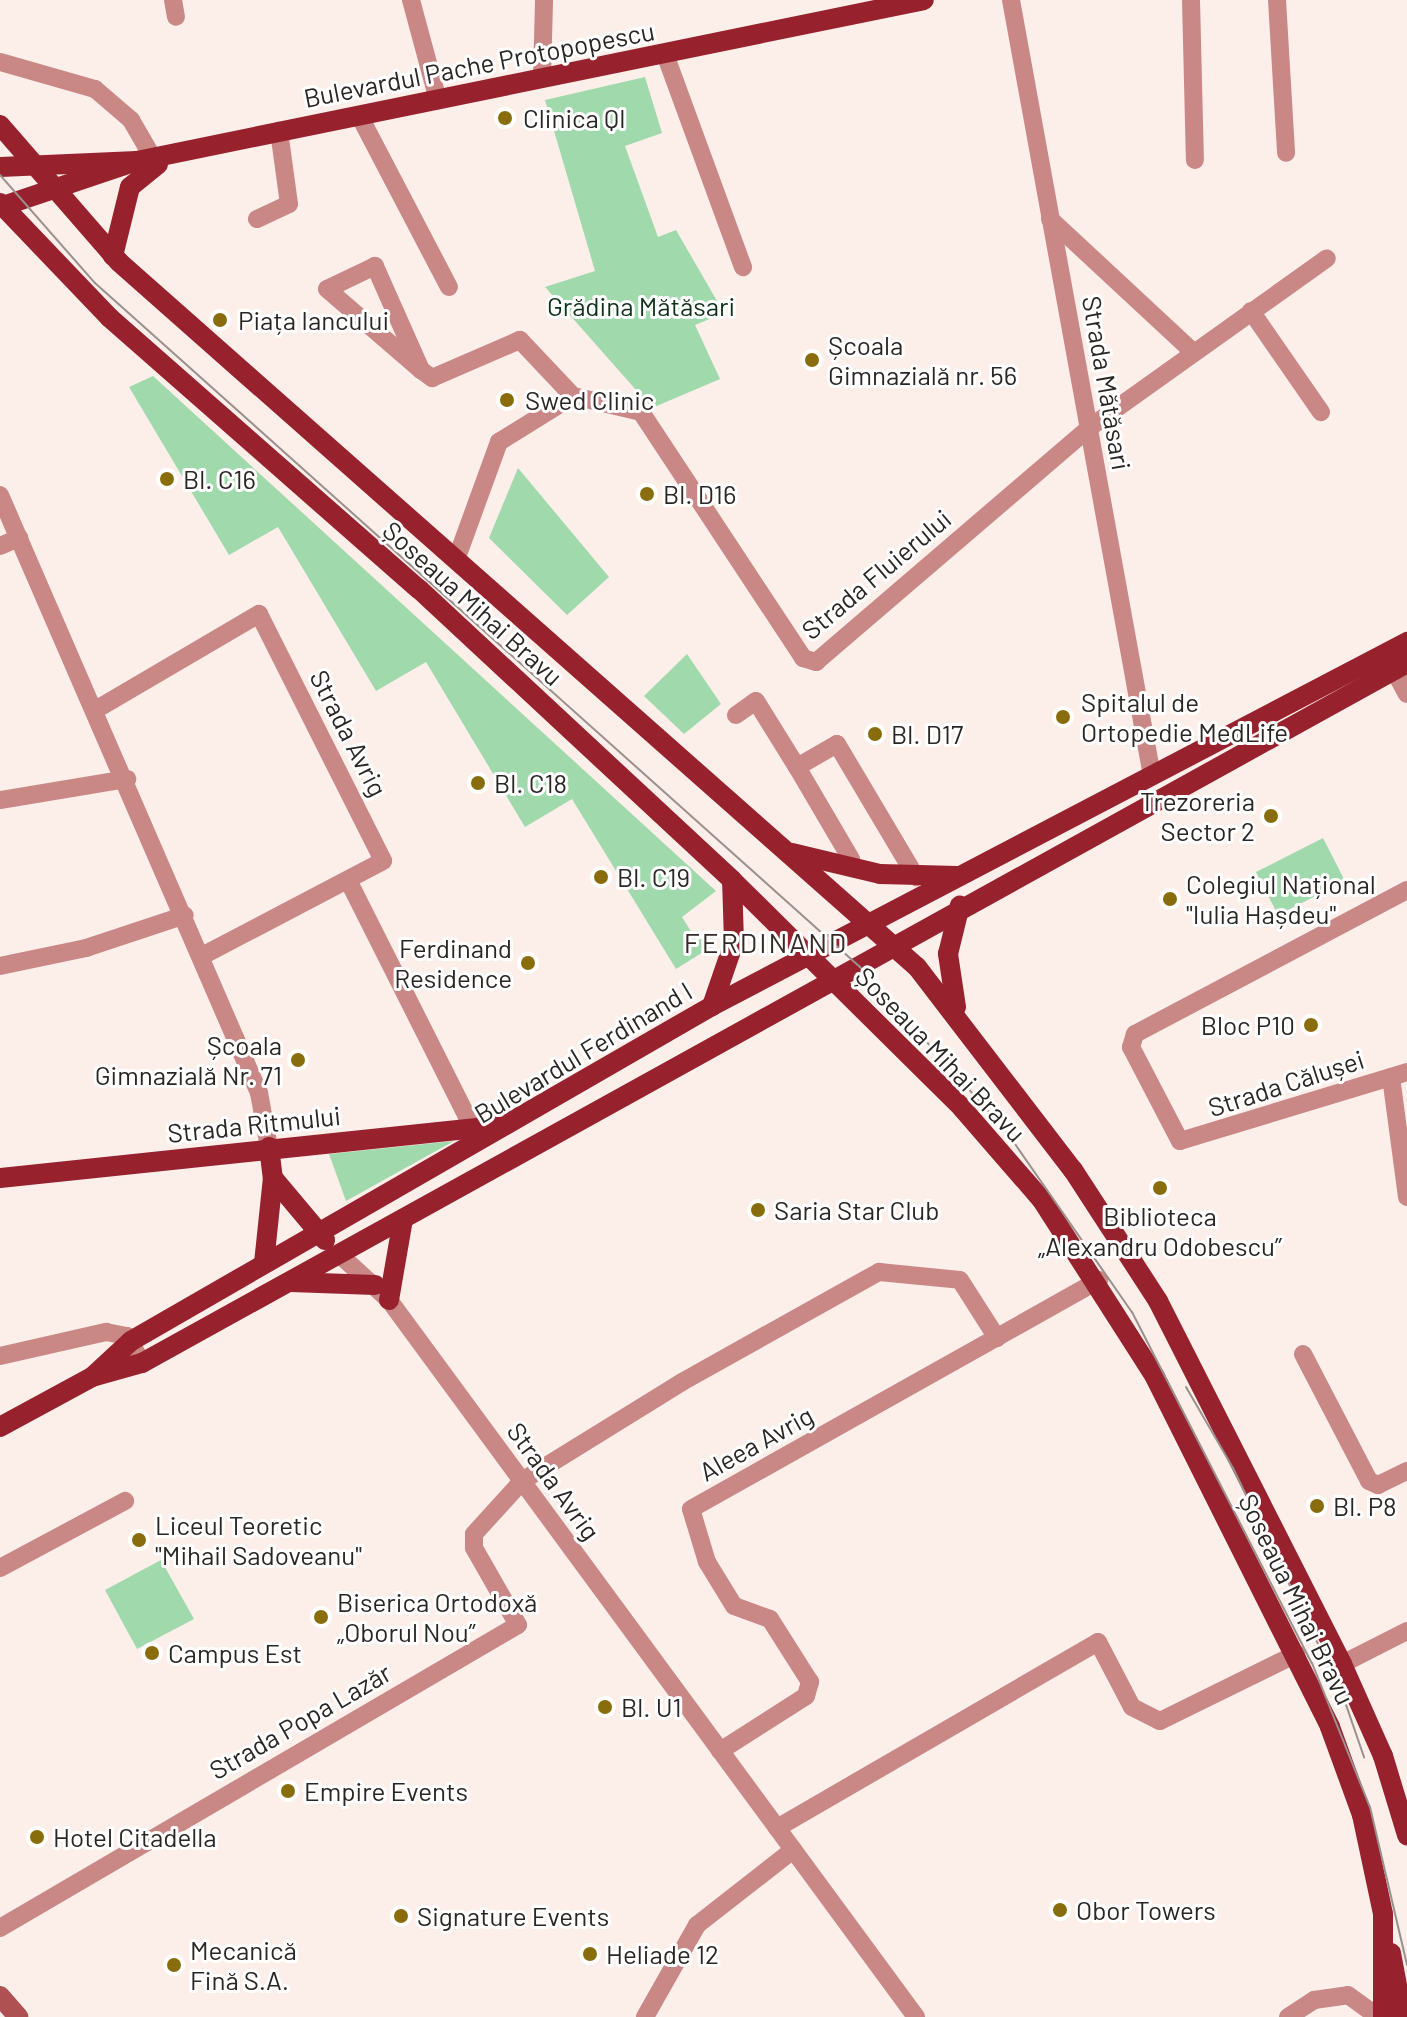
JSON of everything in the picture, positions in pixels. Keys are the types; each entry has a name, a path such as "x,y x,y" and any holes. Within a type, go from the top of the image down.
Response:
{"main road":[{"name":"Bulevardul Pache Protopopescu","path":"55,192 145,160 179,152 924,0"},
{"name":"Șoseaua Mihai Bravu","path":"0,125 113,256 781,849 897,945 966,1026 1081,1182 1158,1301 1342,1664 1383,1756 1407,1835"},
{"path":"113,256 133,182 179,152"},
{"name":"Bulevardul Pache Protopopescu","path":"32,165 145,160"},
{"path":"0,167 32,165"},
{"path":"1,206 55,192"},
{"name":"Șoseaua Mihai Bravu","path":"1,206 110,318 442,609 732,880 998,1147 1099,1280 1296,1654 1348,1771 1383,1914 1381,2017"},
{"name":"Bulevardul Ferdinand I","path":"0,1427 92,1377 142,1363 897,945 960,905 1368,673 1407,642"},
{"name":"Bulevardul Ferdinand I","path":"92,1377 131,1341 805,955 966,876 1152,776 1368,673 1400,667"},
{"path":"781,849 916,877 1017,875"},
{"path":"712,1006 734,942 732,880"},
{"path":"960,905 947,973 966,1026"},
{"name":"Strada Ritmului","path":"0,1178 269,1147 514,1124"},
{"path":"264,1263 273,1178 269,1147"},
{"name":"Strada Avrig","path":"273,1178 339,1254"},
{"path":"287,1282 382,1292 403,1219"},
{"path":"1383,1914 1403,2017"},
{"path":"0,1996 18,2017"}],"street":[{"path":"411,0 438,100"},
{"path":"542,78 544,0"},
{"name":"Strada Mătăsari","path":"1011,0 1152,776"},
{"path":"1191,0 1195,160"},
{"path":"1277,0 1286,153"},
{"path":"665,54 743,267"},
{"path":"0,62 95,89 131,120 145,160"},
{"path":"359,115 449,287"},
{"path":"257,219 289,204 279,131"},
{"path":"1050,219 1193,352"},
{"name":"Strada Fluierului","path":"573,396 623,404 648,418 809,662 1089,428 1327,258"},
{"path":"421,370 375,266 327,289 421,370 441,378 520,340 573,396 499,442 456,560"},
{"path":"1251,311 1321,412"},
{"path":"0,495 97,709 259,1093 269,1147"},
{"path":"0,546 19,538"},
{"name":"Strada Avrig","path":"97,709 259,614 383,861 202,956"},
{"path":"1400,667 1407,694"},
{"path":"736,715 756,701 851,859"},
{"path":"797,767 837,744 916,877"},
{"path":"0,800 127,779"},
{"name":"Bulevardul Ferdinand I","path":"348,880 473,1128"},
{"name":"Strada Călușei","path":"1399,1075 1180,1141 1131,1047 1135,1034 1407,890"},
{"path":"0,966 86,948 185,915"},
{"path":"1399,1075 1407,1197"},
{"name":"Strada Avrig","path":"339,1254 382,1292 916,2017"},
{"path":"522,1481 865,1277 896,1272 960,1280 997,1338"},
{"name":"Aleea Avrig","path":"720,1751 806,1696 810,1682 770,1619 734,1606 707,1562 691,1509 1099,1280"},
{"path":"0,1356 91,1332 131,1341 142,1363"},
{"path":"1303,1354 1369,1481 1378,1485 1407,1471"},
{"name":"Strada Popa Lazăr","path":"0,1928 518,1625 472,1540 522,1481"},
{"path":"0,1568 125,1501"},
{"path":"1342,1664 1407,1631"},
{"path":"777,1828 1098,1642 1132,1707 1160,1721 1296,1654"},
{"path":"645,2017 697,1925 793,1850"},
{"path":"1288,2017 1314,2000 1348,1995 1381,2017"}],"green space":[{"name":"Grădina Mătăsari","path":"645,77 662,133 625,146 658,237 676,230 724,313 695,325 720,379 652,408 545,287 595,271 545,100"},
{"path":"153,376 716,891 682,917 697,941 709,934 716,944 676,969 572,799 525,827 426,662 376,691 278,527 229,555 129,387"},
{"path":"518,468 609,577 567,615 489,538"},
{"path":"687,654 721,704 684,734 644,696"},
{"path":"1323,838 1345,881 1278,915 1256,872"},
{"path":"454,1141 346,1201 329,1154"},
{"path":"161,1560 194,1619 137,1649 105,1590"}],"tram line":[{"path":"0,175 95,283 859,966 1006,1131 1132,1312 1312,1663 1370,1807 1407,1965"},
{"path":"1186,1387 1233,1468 1343,1696 1364,1757"}],"place":[{"name":"Clinica QI","path":"505,118"},
{"name":"Piața Iancului","path":"220,320"},
{"name":"Școala Gimnazială nr. 56","path":"812,360"},
{"name":"Swed Clinic","path":"507,400"},
{"name":"Bl. C16","path":"167,479"},
{"name":"Bl. D16","path":"647,494"},
{"name":"Spitalul de Ortopedie MedLife","path":"1063,717"},
{"name":"Bl. D17","path":"875,734"},
{"name":"Bl. C18","path":"478,783"},
{"name":"Trezoreria Sector 2","path":"1271,816"},
{"name":"Bl. C19","path":"601,877"},
{"name":"Colegiul Național \"Iulia Hașdeu\"","path":"1170,899"},
{"name":"Ferdinand Residence","path":"528,963"},
{"name":"Bloc P10","path":"1311,1025"},
{"name":"Școala Gimnazială Nr. 71","path":"298,1060"},
{"name":"Biblioteca „Alexandru Odobescu”","path":"1160,1188"},
{"name":"Saria Star Club","path":"758,1210"},
{"name":"Bl. P8","path":"1317,1506"},
{"name":"Liceul Teoretic \"Mihail Sadoveanu\"","path":"139,1540"},
{"name":"Biserica Ortodoxă „Oborul Nou”","path":"321,1617"},
{"name":"Campus Est","path":"152,1653"},
{"name":"Bl. U1","path":"605,1707"},
{"name":"Empire Events","path":"288,1791"},
{"name":"Hotel Citadella","path":"37,1837"},
{"name":"Obor Towers","path":"1060,1910"},
{"name":"Signature Events","path":"401,1916"},
{"name":"Heliade 12","path":"590,1954"},
{"name":"Mecanică Fină S.A.","path":"174,1965"}],"district":[{"name":"FERDINAND","path":"766,942"}]}
